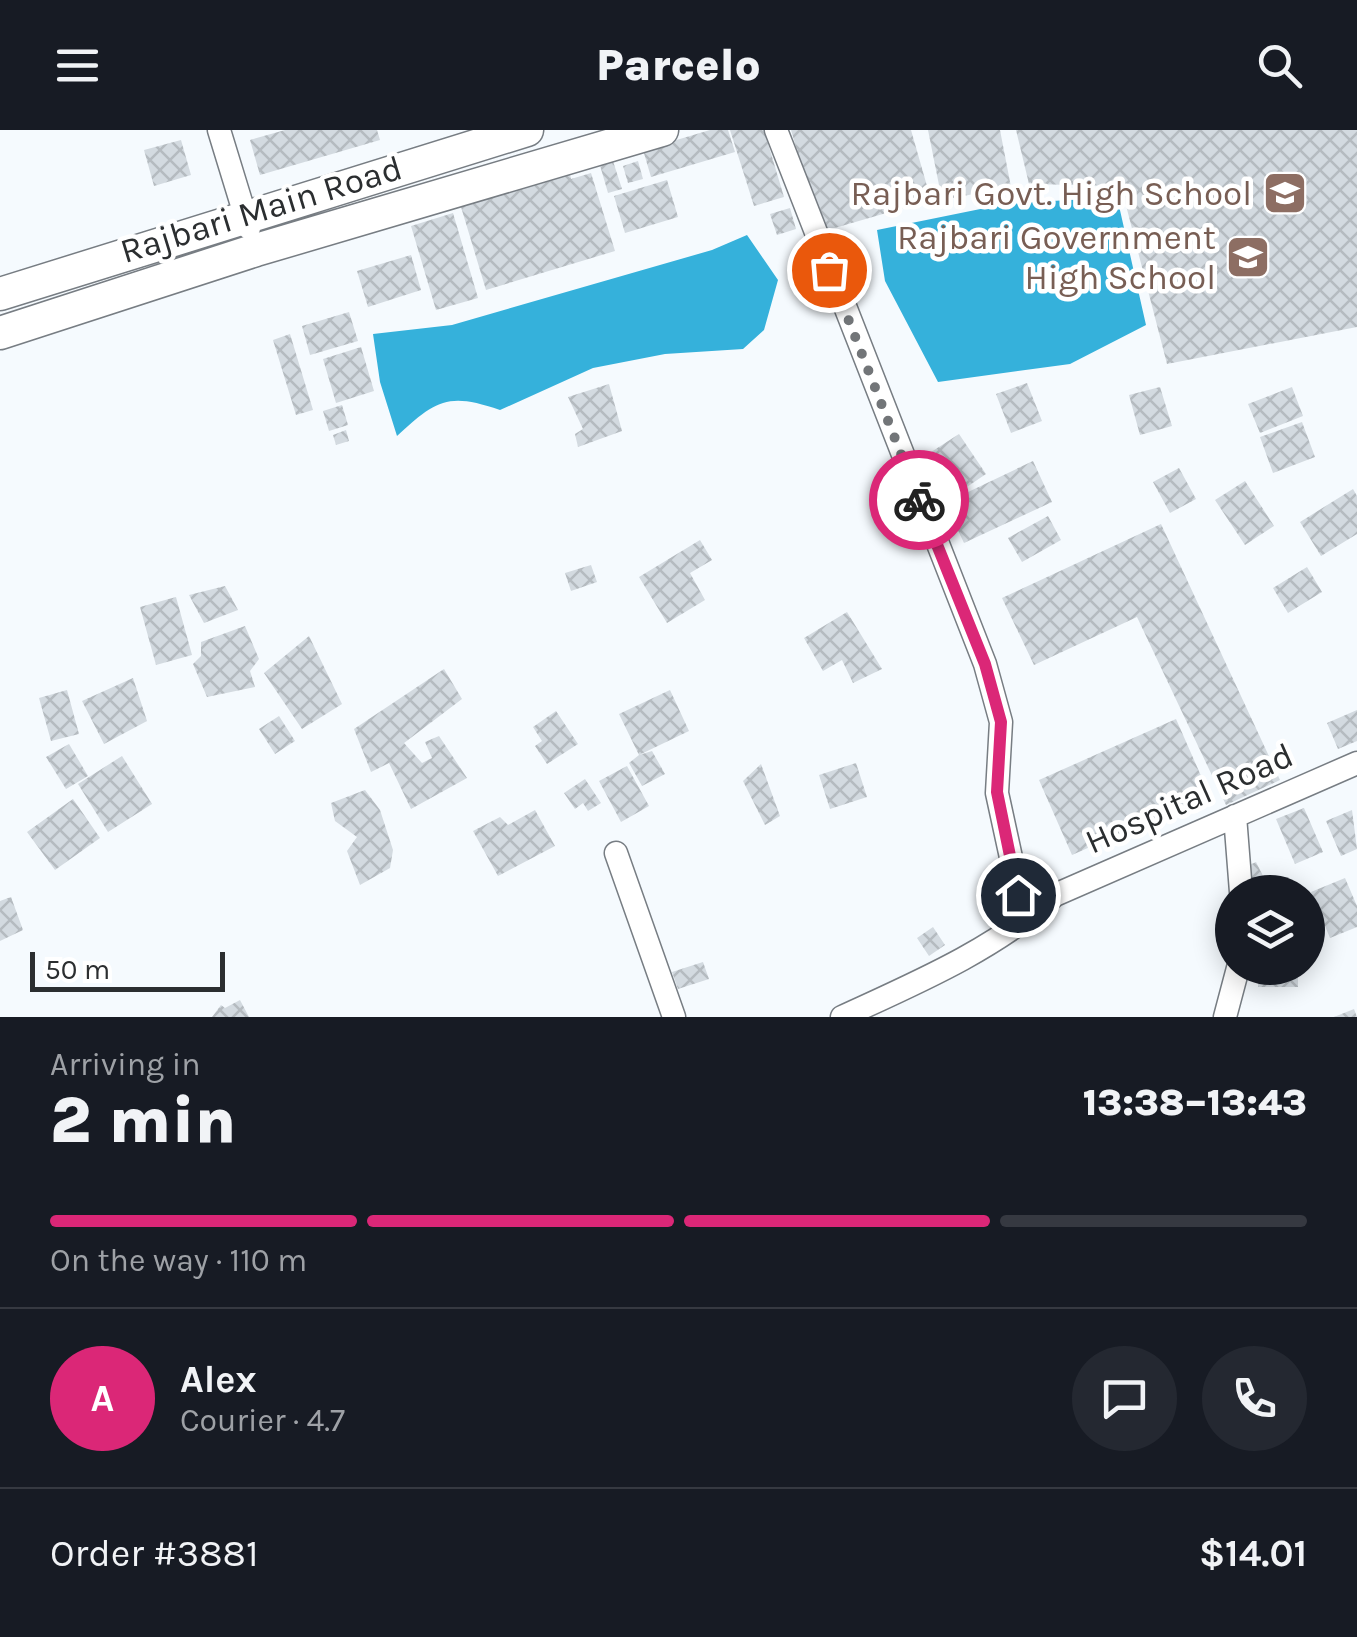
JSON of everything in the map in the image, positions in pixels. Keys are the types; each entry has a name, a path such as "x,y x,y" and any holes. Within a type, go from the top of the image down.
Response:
{"street":[{"path":"219,130 256,250"},
{"name":"Rajbari Main Road","path":"0,294 527,130"},
{"name":"Rajbari Main Road","path":"0,333 256,250 662,130"},
{"path":"776,130 985,664 1001,722 997,792 1025,922"},
{"name":"Hospital Road","path":"842,1017 931,976 1025,922 1055,895 1357,762"},
{"path":"1235,816 1240,875"},
{"path":"616,853 674,1017"},
{"path":"1226,1017 1234,985"}],"water":[{"path":"1117,197 1146,325 1070,364 938,382 885,281 877,230 1005,204"},
{"path":"747,235 778,280 764,330 743,349 665,354 593,368 500,410 467,401 444,403 422,414 397,436 380,382 373,334 452,325 712,250"}],"building":[{"path":"285,130 377,130 380,140 260,175 250,140"},
{"path":"710,130 728,130 735,152 651,177 643,150"},
{"path":"730,130 764,130 784,197 754,206"},
{"path":"791,130 911,130 931,200 821,232"},
{"path":"928,130 1000,130 1011,187 942,200"},
{"name":"Rajbari Government High School","path":"1016,130 1357,130 1357,327 1167,364 1121,186 1029,184"},
{"path":"181,140 191,175 154,186 144,150"},
{"path":"612,158 622,189 608,193 599,162"},
{"path":"638,161 643,179 628,183 623,166"},
{"path":"591,173 615,251 486,290 461,207 570,174 571,179"},
{"path":"667,180 678,217 625,233 614,196"},
{"path":"790,208 796,229 777,235 770,214"},
{"path":"453,213 478,298 436,310 411,226"},
{"path":"411,255 421,290 368,307 357,271"},
{"path":"349,312 358,341 310,355 302,326"},
{"path":"290,334 313,410 296,415 273,340"},
{"path":"361,347 374,391 336,403 323,359"},
{"path":"1027,383 1042,421 1011,433 996,394"},
{"path":"609,384 622,431 578,447 575,434 583,429 568,397"},
{"path":"1160,387 1172,426 1140,435 1129,395"},
{"path":"1292,387 1303,416 1260,433 1248,404"},
{"path":"342,405 348,425 329,431 323,411"},
{"path":"1302,422 1315,457 1273,473 1260,437"},
{"path":"346,430 349,441 336,445 333,435"},
{"path":"959,434 986,474 952,497 925,456"},
{"path":"1033,461 1052,502 964,543 945,503"},
{"path":"1179,468 1196,499 1170,513 1153,482"},
{"path":"1245,481 1274,526 1245,545 1215,500"},
{"path":"1353,489 1357,496 1357,534 1321,556 1300,522"},
{"path":"1048,516 1061,540 1022,562 1008,538"},
{"path":"1161,524 1280,780 1226,805 1137,617 1034,665 1002,598"},
{"path":"700,540 712,560 690,573 705,600 667,623 639,577"},
{"path":"591,565 597,582 571,591 565,573"},
{"path":"1307,567 1322,592 1288,613 1273,588"},
{"path":"225,586 238,610 204,623 189,595"},
{"path":"176,597 192,655 156,665 140,607"},
{"path":"847,612 882,669 853,683 842,660 823,671 804,638"},
{"path":"245,626 259,659 250,671 255,687 207,697 193,664 201,656 201,642"},
{"path":"309,636 342,704 302,729 264,673"},
{"path":"444,669 462,699 404,743 422,763 432,758 425,742 439,736 467,778 411,809 389,763 371,772 354,729"},
{"path":"133,678 147,721 104,744 82,701"},
{"path":"67,690 79,734 51,741 39,698"},
{"path":"670,690 689,731 639,755 619,714"},
{"path":"1357,710 1357,741 1338,749 1327,723"},
{"path":"556,711 578,744 547,764 535,746 542,741 533,727"},
{"path":"279,716 295,741 275,754 259,729"},
{"path":"1176,719 1209,794 1072,855 1039,780"},
{"path":"69,744 88,776 66,789 46,757"},
{"path":"652,751 665,774 642,786 629,763"},
{"path":"122,756 152,804 108,832 78,784"},
{"path":"856,763 867,797 830,809 819,775"},
{"path":"761,764 780,816 765,825 743,781"},
{"path":"627,766 649,806 621,822 599,781"},
{"path":"585,779 601,803 588,811 583,803 575,809 564,793"},
{"path":"365,790 380,810 393,850 390,868 360,885 347,851 357,837 335,821 331,803"},
{"path":"73,799 100,838 55,870 27,832"},
{"path":"1304,808 1323,852 1295,864 1276,819"},
{"path":"535,810 555,846 498,876 473,831 500,817 508,825"},
{"path":"1352,810 1357,849 1341,856 1326,821"},
{"path":"1256,862 1262,875 1246,875 1243,868"},
{"path":"1345,878 1357,906 1357,927 1330,938 1325,926 1325,886"},
{"path":"11,897 23,930 0,941 0,901"},
{"path":"933,927 945,945 929,956 917,938"},
{"path":"703,962 709,979 678,989 672,972"},
{"path":"1258,985 1298,985 1298,987"},
{"path":"240,1000 249,1017 212,1017 221,1005 225,1008"},
{"path":"1354,1009 1357,1017 1334,1017"}],"way so far":[{"path":"829,270 919,500"}],"place":[{"name":"Rajbari Govt. High School","path":"1285,193"},
{"name":"Rajbari Government High School","path":"1248,257"}],"route":[{"path":"919,500 985,664 1001,722 997,792 1018,895"}]}
